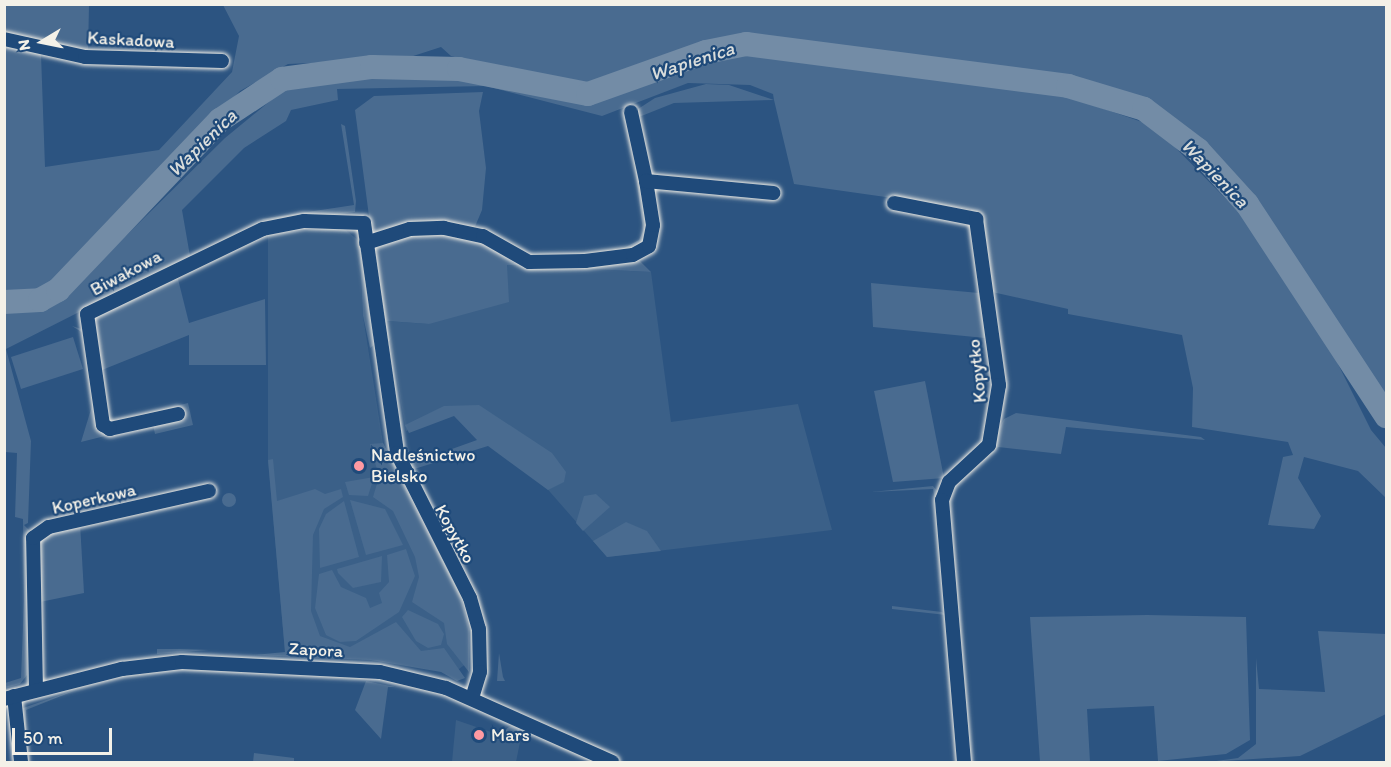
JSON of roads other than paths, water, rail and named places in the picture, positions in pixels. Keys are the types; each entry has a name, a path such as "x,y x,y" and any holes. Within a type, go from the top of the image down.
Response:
{"street":[{"name":"Kaskadowa","path":"4,39 85,57 222,61"},
{"path":"366,243 430,228 473,232 529,262 638,254 649,246 654,231 631,112"},
{"path":"646,181 773,193"},
{"name":"Kopytko","path":"894,203 976,219 999,385 989,445 949,482 942,500 964,762"},
{"name":"Biwakowa","path":"178,414 110,429 103,425 87,314 262,229 304,221 364,223"},
{"name":"Kopytko","path":"364,223 397,453 428,524 470,598 479,629 480,672 472,699"},
{"name":"Koperkowa","path":"36,690 33,538 50,527 209,491"},
{"name":"Zapora","path":"9,698 122,669 214,663 388,673 472,699 612,762"},
{"path":"9,698 21,762"}],"waterway":[{"name":"Wapienica","path":"4,302 40,300 58,290 220,120 282,79 372,67 459,69 588,94 706,52 746,44 1068,86 1144,109 1198,150 1247,204 1386,416"}],"place":[{"name":"Nadleśnictwo Bielsko","path":"359,466"},
{"name":"Mars","path":"479,735"}]}
